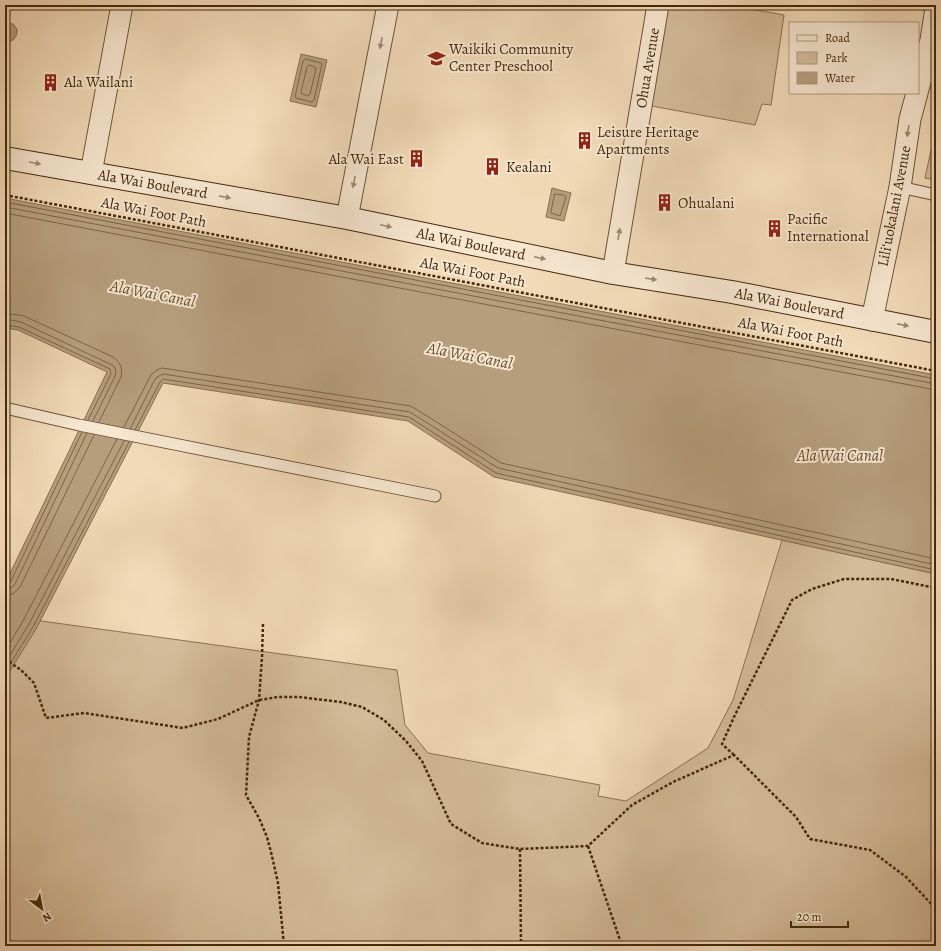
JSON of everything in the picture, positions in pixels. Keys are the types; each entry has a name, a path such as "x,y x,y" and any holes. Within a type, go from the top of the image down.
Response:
{"main road":[{"name":"Ala Wai Boulevard","path":"5,158 347,218 613,273 732,292 936,332"}],"street":[{"path":"90,173 122,5"},
{"path":"347,218 388,5"},
{"name":"Ohua Avenue","path":"613,273 658,5"},
{"path":"919,86 933,41 936,8"},
{"name":"Liliʻuokalani Avenue","path":"872,320 900,187 910,119 917,94"}],"lane":[{"path":"900,187 936,195"},
{"path":"5,408 79,425 434,496"}],"path":[{"name":"Ala Wai Foot Path","path":"5,195 936,371"},
{"path":"936,588 891,579 844,579 812,589 792,600 722,744 796,817 810,839 870,850 906,877 936,909"},
{"path":"263,624 259,700 249,737 246,795 259,818 267,837 272,856 278,883 284,946"},
{"path":"5,659 21,670 34,683 46,718 84,713 183,728 218,719 259,700 278,697 300,697 352,704 373,712 384,720 406,741 418,756 451,824 482,843 520,849 588,846 632,805 673,782 734,755"},
{"path":"588,846 622,946"},
{"path":"520,849 521,946"}],"green space":[{"path":"665,5 727,5 784,15 771,105 762,104 755,125 646,105"},
{"path":"936,127 936,180 925,178"},
{"path":"782,540 936,574 936,946 5,946 5,616 397,670 405,725 428,753 600,785 598,796 626,801 708,748 733,700"}],"water":[{"path":"5,22 13,24 17,29 17,34 10,41 5,42"},
{"path":"301,54 327,60 316,107 290,101"},
{"path":"552,188 571,193 564,221 546,217"},
{"name":"Ala Wai Canal","path":"5,198 936,375 936,574 494,477 408,421 163,383 36,629 5,679 5,584 107,372 18,330 5,328"}],"place":[{"name":"Waikiki Community Center Preschool","path":"436,58"},
{"name":"Ala Wailani","path":"51,82"},
{"name":"Leisure Heritage Apartments","path":"584,141"},
{"name":"Ala Wai East","path":"417,159"},
{"name":"Kealani","path":"493,167"},
{"name":"Ohualani","path":"665,203"},
{"name":"Pacific International","path":"774,228"}]}
